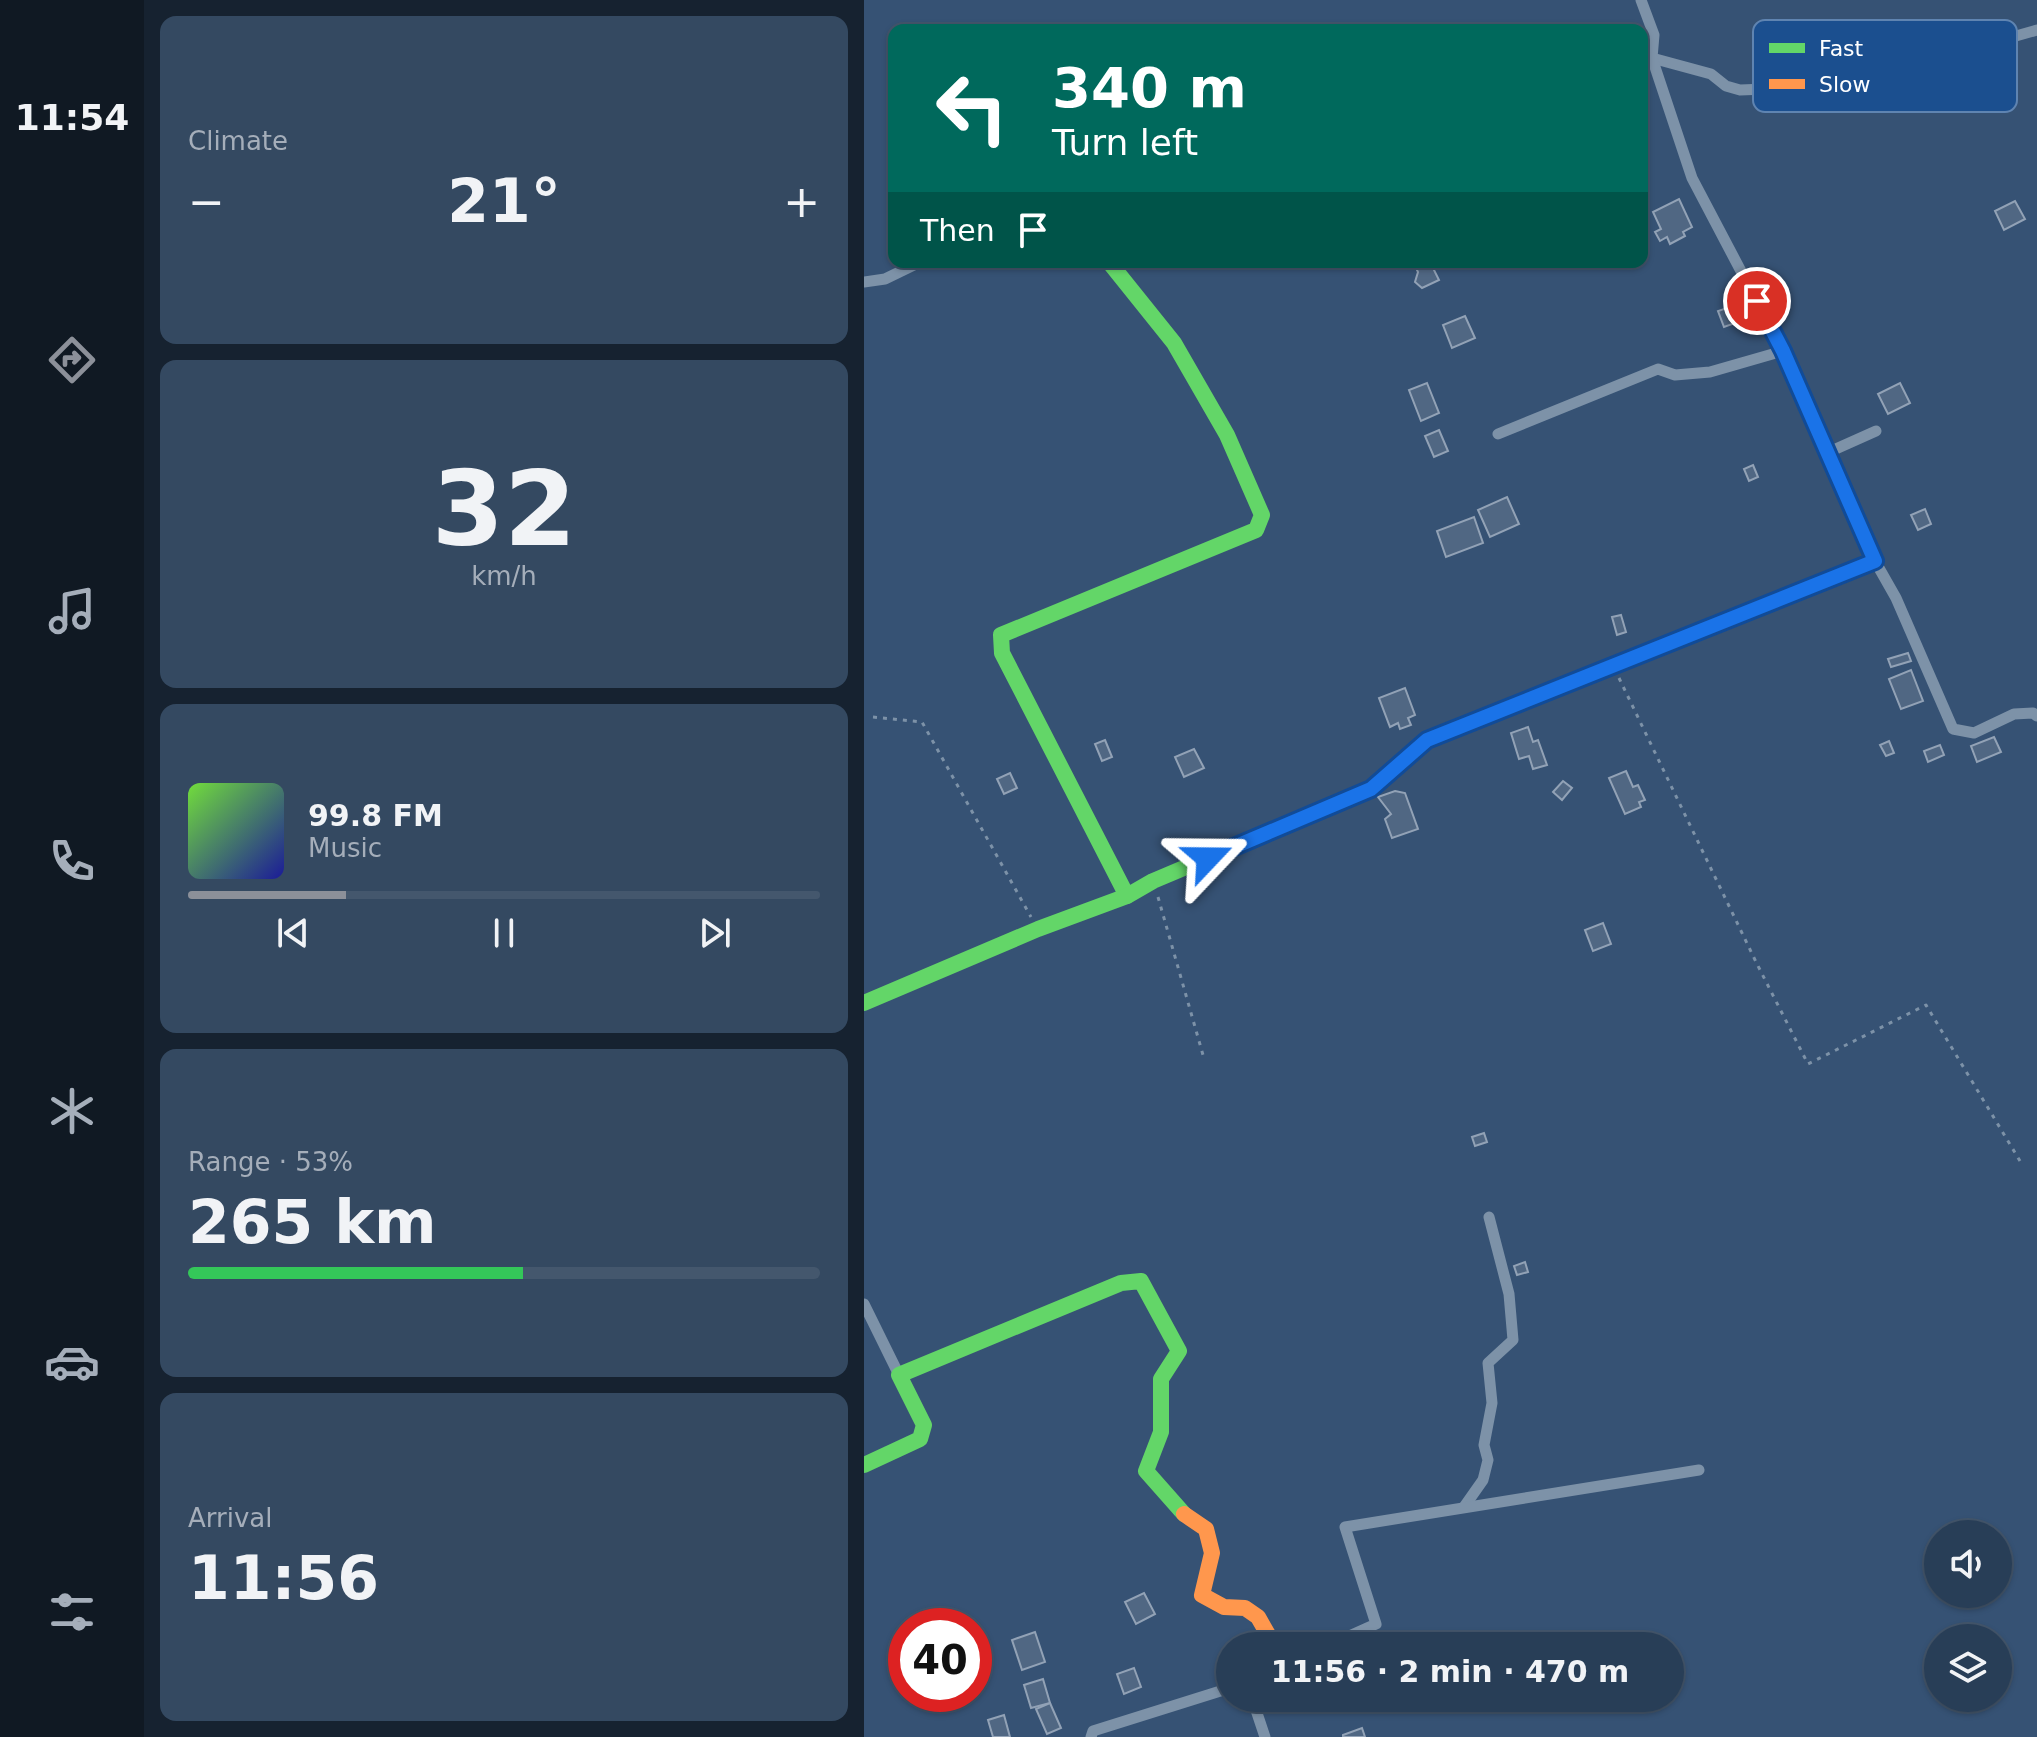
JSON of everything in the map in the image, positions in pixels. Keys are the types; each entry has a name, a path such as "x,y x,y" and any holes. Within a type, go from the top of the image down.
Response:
{"street":[{"path":"1641,0 1654,35 1652,58 1692,178 1783,351 1953,729 1974,733 2014,714 2033,713 2037,716"},
{"path":"2017,36 2037,30"},
{"path":"1652,58 1711,74 1726,86 1753,90"},
{"path":"864,282 885,279 908,268"},
{"path":"1114,268 1174,343 1227,435 1262,515 1256,530 1001,635 1002,653 1127,896"},
{"path":"1498,434 1658,369 1675,375 1710,372 1783,351"},
{"path":"1829,452 1876,431"},
{"path":"864,1003 1038,929 1127,896 1153,881 1371,789 1427,740 1875,561"},
{"path":"1464,1507 1483,1480 1488,1460 1484,1445 1492,1403 1488,1363 1513,1340 1509,1294 1489,1217"},
{"path":"899,1375 1121,1283 1141,1281 1179,1351 1161,1379 1161,1432 1146,1471 1187,1518 1206,1529 1212,1553 1202,1595 1224,1607 1245,1608 1258,1617 1267,1632"},
{"path":"864,1304 924,1425 920,1439 864,1465"},
{"path":"1358,1632 1376,1624 1345,1527 1699,1470"},
{"path":"1081,1737 1216,1693"},
{"path":"1257,1712 1265,1737"}],"path":[{"path":"1614,667 1808,1064 1926,1005 2020,1161"},
{"path":"873,717 922,722 1038,929"},
{"path":"1153,881 1203,1055"}],"building":[{"path":"1679,199 1692,227 1683,232 1685,236 1670,244 1667,237 1660,241 1655,232 1661,229 1653,212"},
{"path":"2015,201 2025,219 2004,230 1995,211"},
{"path":"1416,268 1433,268 1439,280 1422,288 1415,282"},
{"path":"1733,306 1738,322 1724,327 1718,311"},
{"path":"1465,316 1475,338 1452,348 1443,325"},
{"path":"1427,383 1439,413 1421,421 1409,390"},
{"path":"1900,383 1910,403 1888,414 1878,394"},
{"path":"1439,430 1448,451 1434,457 1425,436"},
{"path":"1753,465 1758,477 1749,481 1744,469"},
{"path":"1507,497 1519,524 1490,537 1478,510"},
{"path":"1925,509 1931,524 1918,530 1911,515"},
{"path":"1474,517 1483,543 1446,557 1437,531"},
{"path":"1621,615 1626,632 1617,635 1612,617"},
{"path":"1908,653 1911,661 1891,667 1888,659"},
{"path":"1911,670 1923,701 1901,709 1889,679"},
{"path":"1405,688 1415,715 1408,718 1411,725 1400,729 1398,723 1390,727 1379,698"},
{"path":"1528,727 1533,742 1538,740 1547,765 1533,769 1529,756 1519,759 1511,733"},
{"path":"1994,737 2001,752 1977,762 1971,746"},
{"path":"1105,740 1112,757 1102,761 1095,744"},
{"path":"1889,741 1894,753 1886,756 1880,745"},
{"path":"1940,745 1944,755 1928,762 1924,751"},
{"path":"1194,749 1204,768 1184,777 1175,757"},
{"path":"1626,771 1633,787 1638,785 1645,800 1639,802 1641,807 1625,814 1609,778"},
{"path":"1010,773 1017,788 1004,794 997,779"},
{"path":"1563,781 1572,788 1562,800 1553,792"},
{"path":"1395,791 1405,793 1418,829 1392,838 1385,819 1391,814 1378,797"},
{"path":"1603,923 1611,944 1593,951 1585,930"},
{"path":"1484,1133 1487,1142 1475,1146 1472,1137"},
{"path":"1525,1262 1528,1272 1517,1275 1514,1266"},
{"path":"1144,1593 1155,1614 1136,1624 1125,1602"},
{"path":"1035,1632 1045,1662 1022,1670 1012,1640"},
{"path":"1134,1668 1141,1687 1124,1694 1117,1674"},
{"path":"1043,1679 1050,1703 1031,1708 1024,1685"},
{"path":"1050,1703 1061,1728 1047,1734 1036,1709"},
{"path":"1004,1715 1010,1737 993,1737 988,1720"},
{"path":"1362,1728 1365,1737 1343,1737 1343,1735"}],"traffic: fast":[{"path":"1114,268 1174,343 1227,435 1262,515 1256,530 1001,635 1002,653 1127,896"},
{"path":"864,1003 1038,929 1127,896 1153,881 1352,797"},
{"path":"864,1465 920,1439 924,1425 899,1375 1121,1283 1141,1281 1179,1351 1161,1379 1161,1432 1146,1471 1184,1514"}],"traffic: slow":[{"path":"1352,797 1371,789 1427,740 1875,561"},
{"path":"1184,1514 1206,1529 1212,1553 1202,1595 1224,1607 1245,1608 1258,1617 1267,1632"}],"route":[{"path":"1208,858 1371,789 1427,740 1875,561 1829,452 1757,301"}]}
